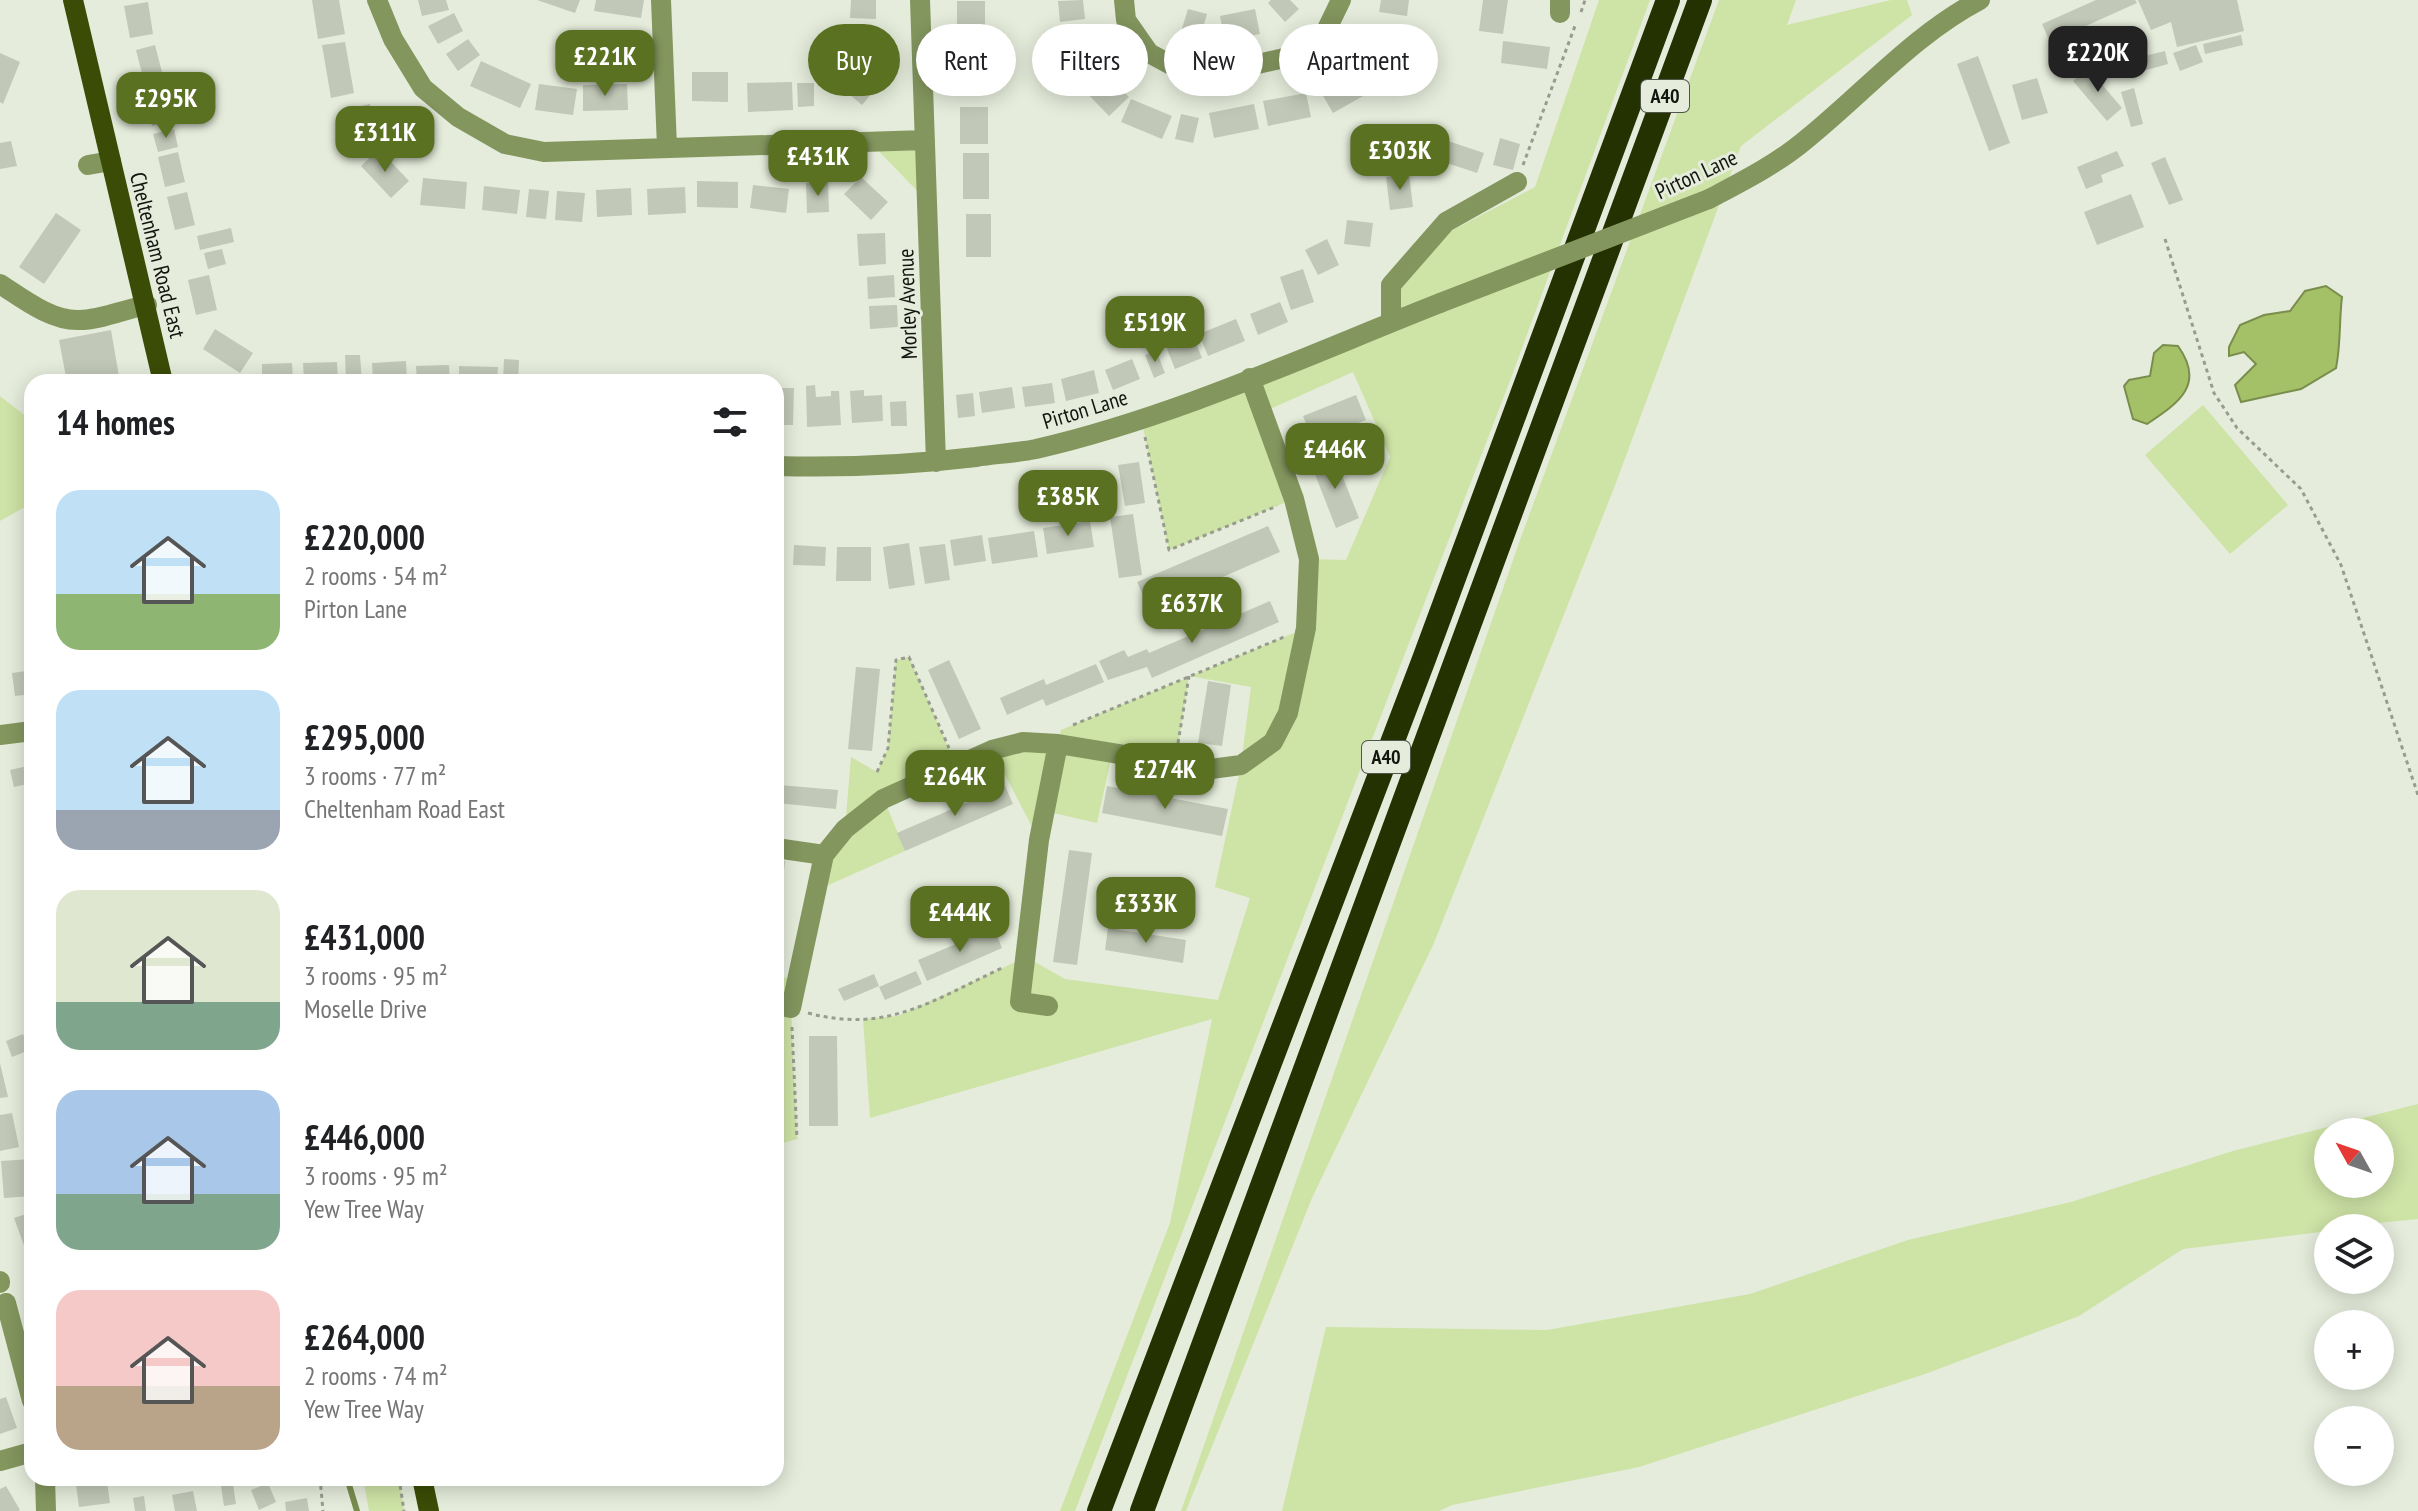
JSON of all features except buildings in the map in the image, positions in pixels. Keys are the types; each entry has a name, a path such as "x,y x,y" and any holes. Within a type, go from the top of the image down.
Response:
{"highway":[{"name":"A40","path":"1099,1511 1424,659 1668,0"},
{"name":"A40","path":"1142,1511 1700,0"}],"main road":[{"name":"Cheltenham Road East","path":"73,0 161,374"},
{"path":"424,1486 429,1511"}],"street":[{"path":"377,0 393,39 423,88 458,117 505,144 544,152 925,140"},
{"path":"661,0 667,147"},
{"name":"Morley Avenue","path":"920,0 936,462"},
{"path":"1124,0 1126,20 1149,53 1184,72 1222,72 1293,56 1325,33 1341,0"},
{"name":"Pirton Lane","path":"784,466 936,462 1034,449 1141,418 1250,378 1709,199 1802,143 1926,36 1980,0"},
{"path":"88,165 111,161"},
{"path":"1391,322 1391,285 1446,222 1517,182"},
{"path":"0,284 59,317 79,320 147,305"},
{"path":"784,1007 824,855 845,829 883,799 992,750 1023,742 1058,744 1211,769 1241,765 1273,742 1288,713 1306,628 1309,559 1294,499 1250,378"},
{"path":"0,735 24,732"},
{"path":"1048,1006 1020,1002 1039,840 1058,744"},
{"path":"784,849 824,855"},
{"path":"6,1303 24,1371"},
{"path":"0,1461 24,1454"},
{"path":"45,1486 46,1511"}],"path":[{"path":"1517,182 1565,13"},
{"path":"2165,239 2214,393 2237,428 2301,489 2341,565 2418,795"},
{"path":"1141,418 1169,550 1294,499"},
{"path":"1058,744 1061,730 1306,628"},
{"path":"877,772 888,748 896,660 909,657 956,765"},
{"path":"1175,765 1189,676"},
{"path":"797,1139 784,1007 841,1021 898,1016 1026,957"},
{"path":"321,1486 323,1511"},
{"path":"400,1486 404,1511"}],"shaded area":[{"path":"1599,0 1650,0 1511,378 1075,1511 1060,1511 1170,1223 1212,1019 870,1118 863,1019 898,1016 1026,957 1065,979 1218,1000 1250,898 1215,887 1241,765 1251,687 1190,676 1306,628 1309,559 1346,560 1390,457 1353,372 1263,412 1294,499 1169,550 1141,418 1391,322 1391,285 1451,231 1535,187"},
{"path":"1719,0 1796,0 1787,25 1891,0 1907,0 1912,15 1741,146 1614,488 1434,943 1312,1198 1186,1511 1181,1511 1520,540"},
{"path":"925,140 927,201 870,142"},
{"path":"2326,286 2342,297 2336,368 2301,389 2241,402 2235,385 2256,364 2244,352 2229,356 2229,347 2240,325 2264,315 2290,311 2305,291"},
{"path":"2163,345 2178,346 2186,360 2189,382 2178,400 2147,424 2133,419 2124,386 2129,380 2150,376 2154,353"},
{"path":"0,396 24,415 24,508 0,521"},
{"path":"2203,405 2288,505 2230,554 2145,455"},
{"path":"909,657 956,765 884,799 905,851 815,891 845,829 851,757 877,772 888,748 896,660"},
{"path":"1189,677 1175,765 1112,754 1097,823 1045,811 1039,840 992,750 1058,743 1061,730"},
{"path":"797,977 791,1008 797,1139 784,1143 784,978"},
{"path":"2418,1104 2418,1219 2394,1221 2394,1214 2314,1214 2314,1233 2183,1249 2079,1316 1925,1374 1639,1467 1452,1505 1439,1511 1282,1511 1326,1327 1547,1330 1750,1294 1908,1240 2071,1202 2233,1151 2314,1130 2314,1198 2394,1198 2394,1118 2363,1118"},
{"path":"364,1486 400,1486 404,1511 369,1511"}],"waterway":[{"path":"349,1486 357,1511"}]}
